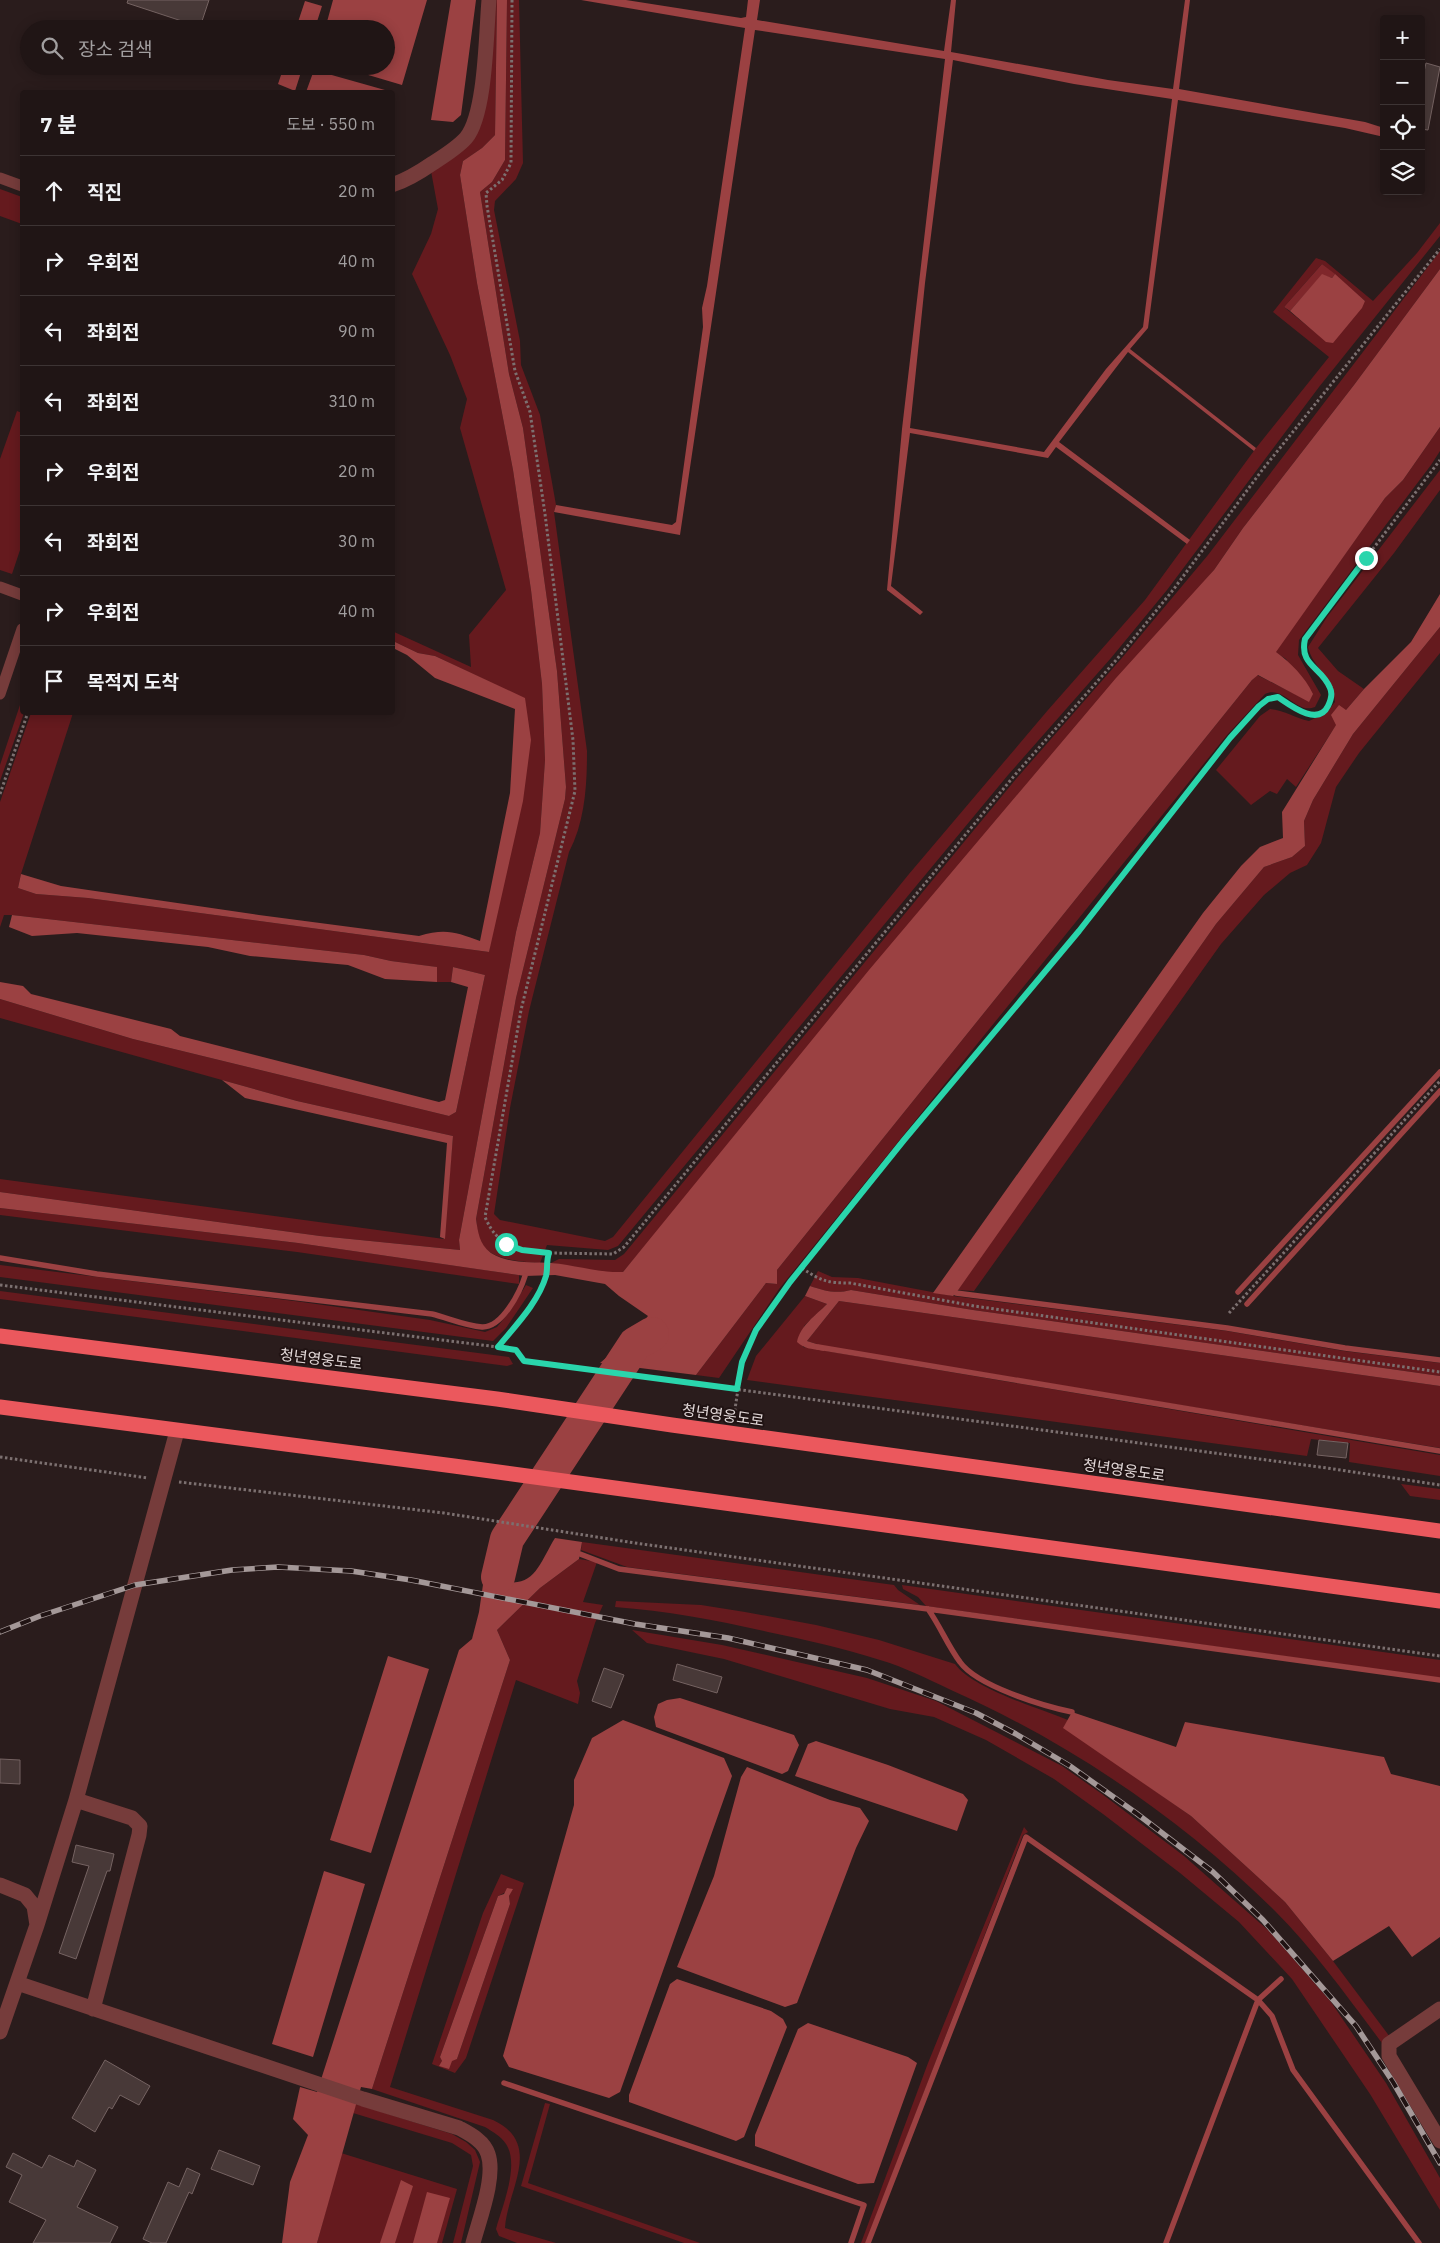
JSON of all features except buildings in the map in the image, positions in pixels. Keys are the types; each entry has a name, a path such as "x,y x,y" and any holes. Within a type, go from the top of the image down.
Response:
{"highway":[{"name":"청년영웅도로","path":"0,1336 497,1399 732,1434 1440,1531"},
{"path":"0,1407 454,1466 1440,1601"}],"street":[{"path":"395,184 423,170 449,152 466,137 476,120 489,0"},
{"path":"0,2032 37,1925 76,1800 177,1431"},
{"path":"76,1800 132,1818 140,1826 93,2009"},
{"path":"0,1885 25,1895 34,1906 37,1925"},
{"path":"17,1983 363,2099 459,2128 481,2143 488,2153 490,2168 488,2184 473,2243"},
{"path":"1440,2008 1390,2044 1389,2056 1440,2141"}],"lane":[{"path":"0,178 20,185"},
{"path":"0,587 20,594"},
{"path":"0,694 20,634"}],"path":[{"path":"512,0 511,163 502,180 486,193 487,206 515,371 530,412 545,514 573,740 576,792 521,1010 485,1217 491,1230 506,1244 522,1250 549,1253 613,1254 624,1247 1014,776 1117,659 1173,590 1263,468 1440,249"},
{"path":"732,1434 742,1362 756,1330 802,1268 904,1140 1079,931 1230,738 1259,706 1268,699 1278,697 1304,714 1319,715 1327,710 1332,699 1330,688 1308,662 1303,650 1305,639 1440,460"},
{"path":"0,794 27,715"},
{"path":"1228,1312 1440,1081"},
{"path":"498,1347 537,1298 546,1274 546,1262 549,1253"},
{"path":"802,1268 820,1281 831,1283 850,1282 974,1306 1440,1372"},
{"path":"0,1285 498,1347 516,1350 524,1361 1440,1485"},
{"path":"0,1457 164,1481 444,1513 635,1543 1440,1656"}],"shaded area":[{"path":"333,0 427,0 402,85 368,75 395,75 395,20 327,20"},
{"path":"451,0 476,0 461,115 453,122 431,120"},
{"path":"494,0 497,0 495,135 482,148 463,161 460,175 477,283 513,470 531,590 542,684 545,760 540,833 516,932 459,1240 460,1250 320,1236 0,1192 0,1179 444,1239 453,1136 297,1101 0,1018 0,999 133,1039 449,1116 456,1112 485,975 453,967 451,982 437,982 436,967 364,955 12,915 4,915 0,927 0,802 30,715 72,715 18,888 36,894 88,898 489,952 525,699 435,656 418,653 395,642 395,632 471,667 469,635 506,590 460,428 467,399 450,355 412,274 431,234 438,209 431,171 473,137"},
{"path":"497,0 507,0 505,160 492,182 480,192 509,374 523,428 557,671 566,787 565,799 516,998 476,1219 480,1238 484,1246 491,1253 505,1259 623,1272 869,970 1116,678 1214,570 1243,528 1354,385 1440,269 1440,427 1403,480 1385,498 1276,652 1306,682 1313,694 1309,702 1258,675 1252,680 777,1270 777,1284 766,1283 696,1375 600,1363 627,1340 648,1316 605,1284 555,1275 525,1276 298,1243 0,1208 0,1192 320,1236 460,1250 459,1240 516,932 540,833 545,760 542,684 531,590 513,470 477,283 460,175 463,161 482,148 495,135"},
{"path":"507,0 519,0 523,163 516,179 495,201 494,210 520,341 521,365 540,415 556,505 554,512 587,751 587,764 582,816 569,852 529,1011 510,1108 494,1214 500,1220 605,1241 613,1237 909,874 1048,710 1145,600 1256,448 1329,357 1273,312 1316,258 1325,261 1373,301 1417,253 1440,223 1440,236 1319,387 1167,590 1111,658 1008,775 618,1246 608,1250 547,1245 540,1263 505,1258 490,1252 479,1239 476,1219 516,998 565,799 566,787 557,671 523,428 509,374 480,192 492,182 505,160","holes":["1322,264 1365,301 1326,341 1284,307"]},
{"path":"581,0 626,0 741,18 746,17 748,0 760,0 757,20 944,51 951,0 956,0 951,52 1108,80 1173,89 1185,0 1190,0 1179,89 1365,122 1380,127 1380,136 1345,128 1178,100 1148,328 1130,349 1256,448 1254,451 1128,352 1059,442 1190,540 1187,544 1056,447 1048,458 910,433 891,586 923,612 920,615 887,590 902,429 945,59 755,30 680,535 554,512 556,505 672,525 676,522 703,327 702,308 707,286 745,28","holes":["953,60 1074,84 1172,99 1143,327 1106,369 1044,452 910,428 925,283"]},
{"path":"305,1 322,6 318,20 299,20"},
{"path":"281,75 300,75 295,90 278,84"},
{"path":"312,75 332,75 385,90 307,90"},
{"path":"0,189 20,196 20,223 0,216"},
{"path":"1440,251 1440,269 1354,385 1243,528 1214,570 623,1272 601,1272 551,1263 559,1259 615,1260 624,1254 1016,779 1121,659 1208,555"},
{"path":"1322,264 1335,274 1332,278 1322,275 1290,311 1284,307"},
{"path":"1322,274 1332,278 1335,274 1365,301 1362,308 1333,343 1326,342 1290,311"},
{"path":"17,411 20,412 20,550 12,574 0,570 0,459"},
{"path":"1440,427 1440,451 1431,465 1299,640 1298,655 1321,695 1315,707 1302,707 1278,693 1265,694 1227,735 779,1289 719,1378 696,1375 766,1283 777,1284 777,1270 1252,680 1257,675 1309,701 1286,659 1275,652 1385,498 1403,480"},
{"path":"1440,470 1440,490 1394,553 1318,648 1338,671 1364,689 1346,710 1296,787 1287,779 1277,794 1270,791 1251,805 1216,770 1260,716 1270,709 1309,721 1326,713 1335,702 1331,685 1314,661 1308,647 1327,617"},
{"path":"1440,594 1440,627 1353,734 1313,800 1304,821 1305,846 1292,857 1264,867 1216,924 956,1293 953,1296 933,1293 1203,913 1241,866 1260,847 1283,838 1282,812 1336,725 1331,715 1339,705 1346,710 1411,642"},
{"path":"1440,627 1440,653 1359,753 1336,787 1321,843 1307,865 1290,873 1264,895 1221,944 974,1291 957,1290 1216,924 1264,867 1292,857 1305,846 1304,821 1313,800 1353,734"},
{"path":"395,642 418,653 435,656 525,698 531,740 523,801 489,952 88,898 36,894 18,888 21,874 61,886 259,915 419,936 436,932 450,932 480,941 510,793 515,709 435,678 407,655 395,649"},
{"path":"20,705 20,715 23,715 0,781 0,765"},
{"path":"12,915 364,955 391,961 437,967 437,982 385,979 348,965 250,956 208,947 77,933 32,936 9,927"},
{"path":"453,967 485,975 456,1112 449,1116 133,1039 0,999 0,982 23,986 31,994 171,1029 180,1036 439,1102 445,1100 468,987 451,982"},
{"path":"222,1080 297,1101 453,1136 445,1239 440,1237 447,1143 245,1098"},
{"path":"0,1208 298,1243 519,1275 519,1284 297,1252 0,1215"},
{"path":"0,1265 302,1302 430,1320 485,1332 497,1327 511,1310 526,1285 533,1288 506,1328 493,1341 0,1277"},
{"path":"818,1271 832,1277 858,1278 953,1296 1227,1331 1344,1351 1440,1363 1440,1376 973,1310 851,1290 830,1291 810,1286"},
{"path":"810,1286 830,1291 851,1290 973,1310 1440,1376 1440,1386 839,1301 807,1341 823,1346 825,1348 824,1351 806,1347 797,1342 801,1331 827,1304 805,1296"},
{"path":"0,1291 509,1357 513,1364 507,1366 0,1299"},
{"path":"805,1296 827,1304 804,1326 803,1347 1440,1455 1440,1476 1349,1462 1350,1443 1311,1439 1307,1456 747,1380 756,1356"},
{"path":"839,1301 1440,1386 1440,1448 823,1346 807,1341"},
{"path":"1401,1484 1440,1489 1440,1500 1410,1496"},
{"path":"500,1531 526,1535 500,1580 512,1582 528,1578 540,1565 555,1538 582,1542 579,1559 540,1588 497,1630 510,1660 372,2089 361,2087 317,2243 282,2243 290,2182 308,2135 293,2119 300,2087 317,2092 459,1650 472,1639 479,1612 485,1571"},
{"path":"582,1542 894,1585 898,1590 920,1605 627,1567 581,1550"},
{"path":"579,1559 597,1562 583,1602 603,1605 595,1623 577,1681 580,1693 578,1704 516,1680 390,2087 493,2120 508,2130 517,2142 520,2155 519,2169 507,2213 505,2228 556,2243 517,2243 499,2236 496,2229 511,2174 510,2153 502,2139 485,2127 372,2089 510,1660 497,1630 540,1588"},
{"path":"902,1585 1440,1660 1440,1678 926,1606 918,1597 903,1589"},
{"path":"616,1601 701,1605 816,1625 879,1640 955,1664 964,1673 990,1689 1068,1720 1064,1727 1191,1816 1285,1902 1333,1961 1390,2037 1382,2043 1331,1975 1290,1926 1239,1877 1202,1845 1123,1786 1039,1734 925,1678 880,1660 824,1645 730,1624 673,1614 615,1607"},
{"path":"632,1630 722,1645 867,1678 936,1701 1062,1766 1102,1794 1184,1856 1269,1931 1331,2002 1386,2083 1440,2178 1440,2210 1370,2094 1292,1979 1239,1922 1180,1873 1103,1814 1054,1779 986,1740 934,1717 890,1709 724,1659 647,1643"},
{"path":"388,1656 429,1669 371,1853 330,1840"},
{"path":"680,1698 794,1735 799,1745 788,1771 782,1774 656,1727 654,1717 658,1704"},
{"path":"1072,1712 1176,1747 1185,1722 1384,1757 1391,1774 1440,1786 1440,1937 1412,1957 1389,1926 1333,1961 1285,1902 1191,1816 1063,1728"},
{"path":"623,1720 724,1758 732,1776 620,2092 609,2098 509,2067 503,2056 574,1805 574,1780 592,1738"},
{"path":"816,1741 888,1765 963,1794 968,1800 957,1831 795,1776 808,1744"},
{"path":"747,1767 830,1800 860,1808 869,1821 856,1848 797,2003 785,2007 677,1967 714,1876 741,1777"},
{"path":"1024,1827 1028,1832 1023,1835 866,2243 861,2243 928,2063"},
{"path":"324,1871 365,1884 313,2057 272,2044"},
{"path":"501,1874 524,1883 466,2058 455,2073 432,2064 483,1913","holes":["512,1889 509,1896 510,1904 457,2059 442,2061 440,2057 498,1896"]},
{"path":"507,1888 513,1889 509,1896 510,1904 457,2059 452,2061 449,2069 439,2066 442,2061 440,2057 498,1896 504,1894"},
{"path":"677,1979 771,2011 783,2019 787,2027 744,2137 736,2141 629,2102 629,2095 670,1984"},
{"path":"808,2023 908,2057 917,2063 874,2183 858,2184 755,2146 755,2135 798,2029"},
{"path":"545,2103 550,2104 528,2183 700,2243 684,2243 521,2186"},
{"path":"356,2104 452,2134 475,2150 480,2162 461,2243 453,2243 473,2166 471,2155 452,2143 353,2113"},
{"path":"341,2153 457,2189 442,2243 317,2243"},
{"path":"401,2180 413,2186 395,2243 380,2243"},
{"path":"427,2192 450,2198 437,2243 413,2243"}],"waterway":[{"path":"1238,1292 1440,1072"},
{"path":"1247,1304 1440,1091"},
{"path":"0,1258 97,1274 432,1314 463,1324 482,1327 489,1326 503,1316 519,1291 525,1276"},
{"path":"956,1293 1227,1328 1345,1348 1440,1360"},
{"path":"498,1577 507,1539 635,1344 652,1334"},
{"path":"818,1347 1440,1451"},
{"path":"580,1554 619,1569 928,1609 1440,1680"},
{"path":"928,1609 956,1656 969,1671 995,1687 1012,1694 1072,1712"},
{"path":"868,2243 1026,1837 1258,2000 1272,2016 1293,2070 1419,2243"},
{"path":"1166,2243 1258,2000 1281,1979"},
{"path":"504,2083 864,2205 851,2243"}],"railway":[{"path":"0,1632 40,1616 135,1585 232,1570 278,1567 351,1571 411,1580 635,1624 728,1638 867,1670 976,1713 1016,1734 1070,1766 1136,1813 1213,1872 1263,1920 1356,2026 1393,2082 1440,2163"}],"route":[{"path":"506,1244 522,1250 549,1253 546,1262 546,1274 537,1298 498,1347 516,1350 524,1361 737,1389 742,1362 756,1330 790,1282 904,1140 1079,931 1230,738 1259,706 1268,699 1278,697 1304,714 1319,715 1327,710 1332,699 1330,688 1308,662 1303,650 1305,639 1366,558"}]}
